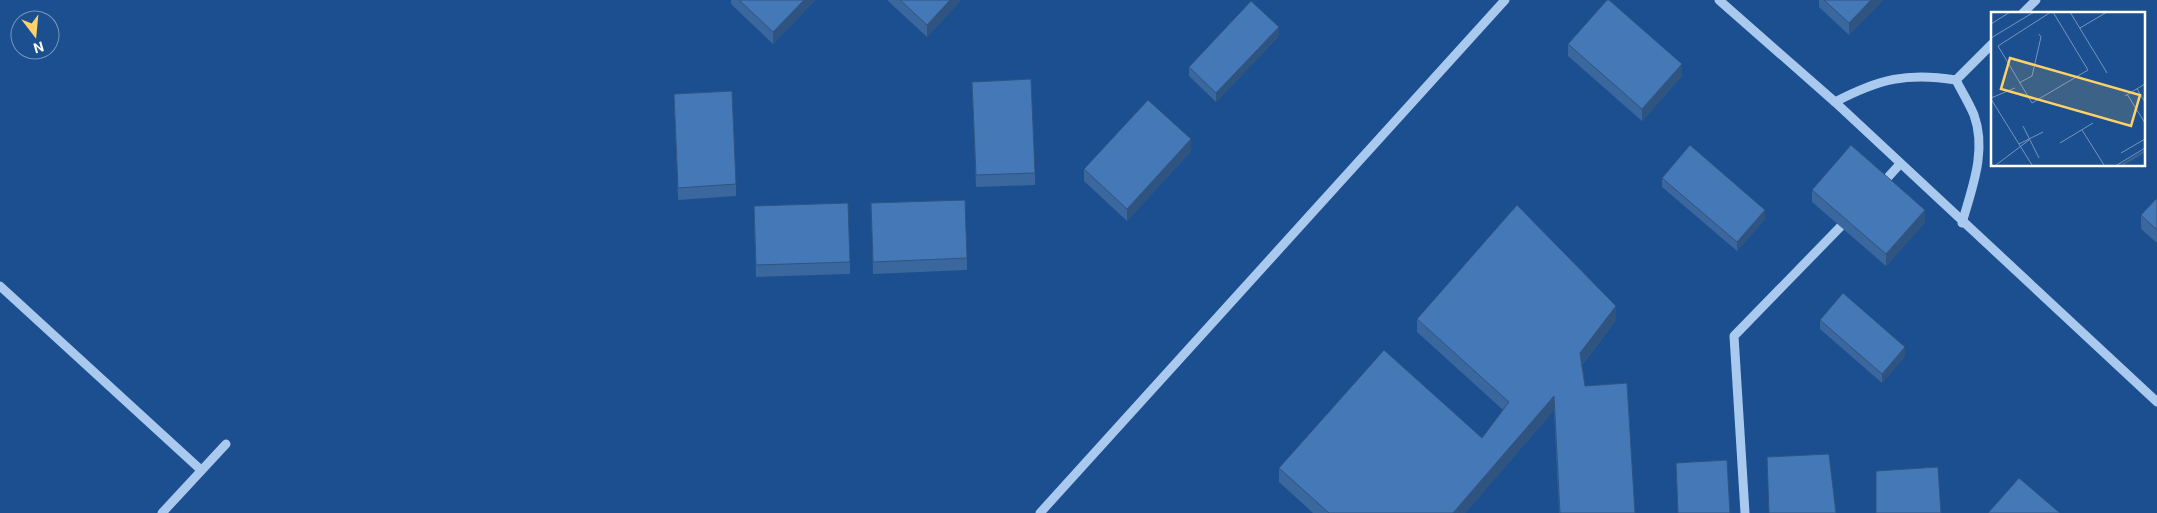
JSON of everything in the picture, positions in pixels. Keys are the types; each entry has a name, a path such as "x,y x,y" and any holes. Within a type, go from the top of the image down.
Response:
{"street":[{"path":"1040,513 1505,0"},
{"path":"1719,0 1835,102 2157,402"},
{"path":"2024,12 2036,0"},
{"path":"1956,80 1991,45"},
{"path":"1835,102 1859,89 1892,78 1928,75 1956,80"},
{"path":"1956,80 1974,116 1979,142 1977,170 1962,222"},
{"path":"1874,192 1900,164"},
{"path":"1745,513 1734,336 1854,213"},
{"path":"0,286 202,470"},
{"path":"162,513 226,444"}],"building":[{"path":"739,0 804,0 773,32"},
{"path":"900,0 950,0 927,25"},
{"path":"1607,0 1682,64 1642,109 1568,44"},
{"path":"1824,0 1871,0 1849,23"},
{"path":"1251,1 1279,27 1216,93 1189,67"},
{"path":"1031,79 1035,173 976,175 972,82"},
{"path":"732,91 736,184 678,188 674,94"},
{"path":"1148,100 1191,139 1127,209 1084,169"},
{"path":"1690,145 1765,210 1737,242 1662,178"},
{"path":"1851,145 1925,210 1886,254 1812,190"},
{"path":"2157,198 2157,230 2141,215"},
{"path":"965,200 967,258 873,262 871,203"},
{"path":"848,203 850,262 756,265 754,206"},
{"path":"1517,205 1616,306 1580,353 1585,386 1627,383 1635,513 1560,513 1554,396 1453,513 1329,513 1279,468 1384,350 1482,438 1509,402 1417,319"},
{"path":"1843,293 1905,347 1882,374 1820,320"},
{"path":"1829,454 1836,513 1769,513 1767,457"},
{"path":"1727,460 1730,513 1678,513 1676,463"},
{"path":"1938,467 1941,513 1876,513 1876,471"},
{"path":"2019,478 2060,513 1988,513"}]}
